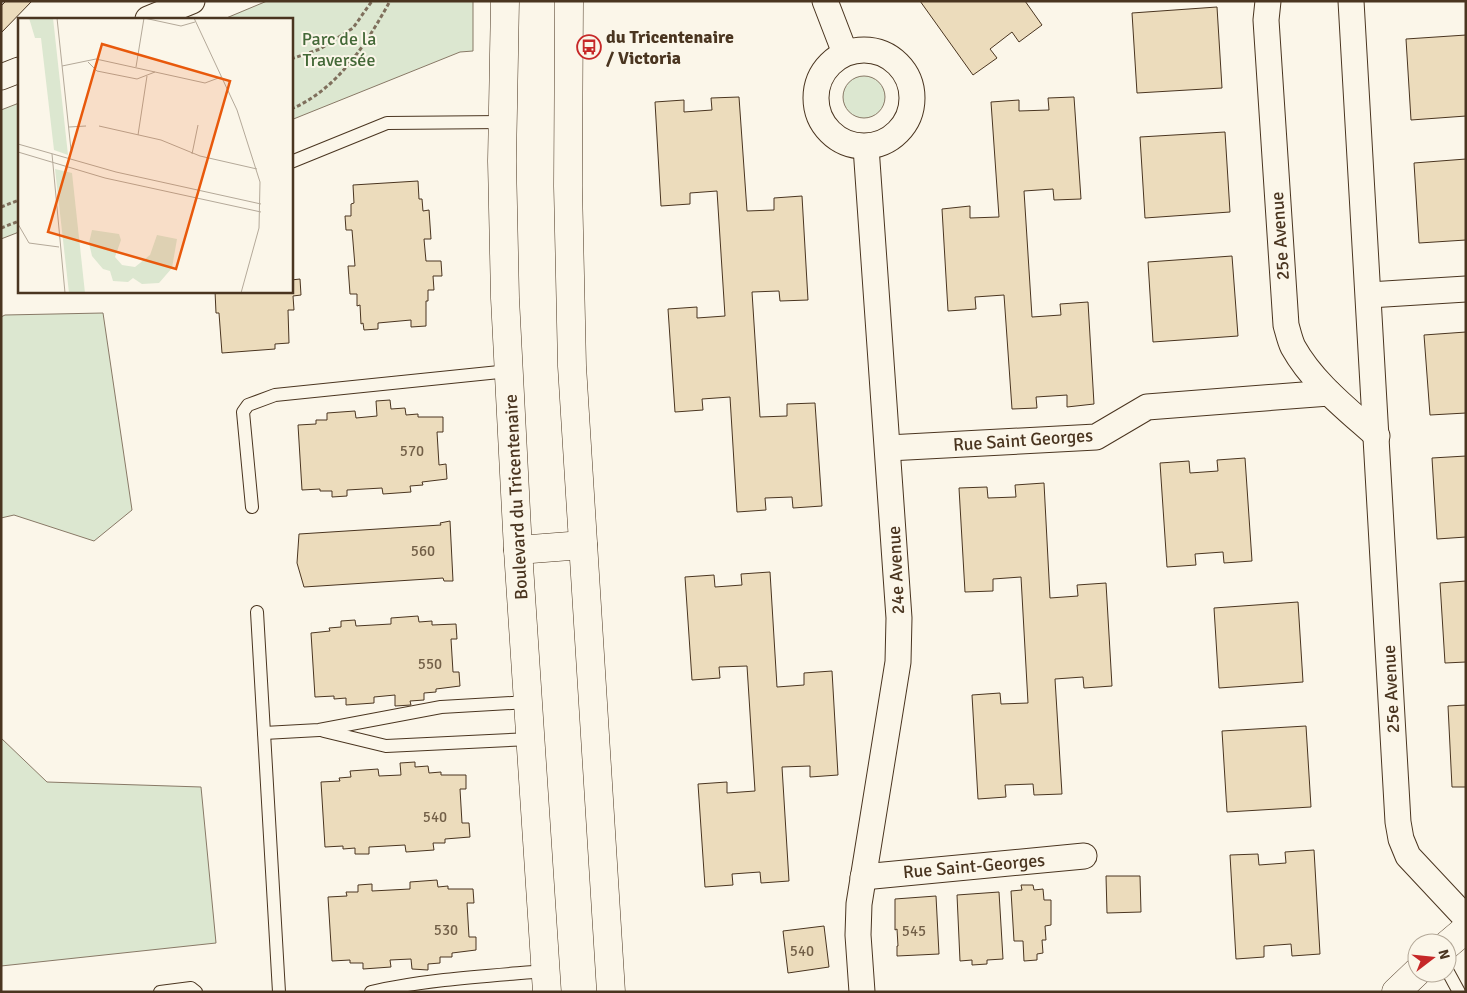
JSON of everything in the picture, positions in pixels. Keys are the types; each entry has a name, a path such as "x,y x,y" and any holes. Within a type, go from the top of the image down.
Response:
{"street":[{"path":"150,18 192,1"},
{"name":"Boulevard du Tricentenaire","path":"505,1 503,122 504,288 518,550 546,982"},
{"path":"569,1 569,276 572,366 611,992"},
{"path":"825,1 845,52"},
{"name":"25e Avenue","path":"1268,1 1266,20 1286,325 1292,345 1303,362 1329,393 1377,436"},
{"name":"25e Avenue","path":"1351,1 1400,830 1408,856 1466,918"},
{"path":"862,49 879,51 894,59 905,72 911,88 912,104 907,120 897,134 883,143 866,147 852,145 837,139 826,129 818,116 815,101 816,86 822,72 832,60 845,52 862,49"},
{"path":"1,77 18,70"},
{"name":"24e Avenue","path":"862,992 858,935 859,904 898,662 899,618 866,147"},
{"path":"1369,295 1466,289"},
{"name":"Rue Saint Georges","path":"888,448 1096,437 1147,407 1329,393"},
{"path":"518,550 583,545"},
{"name":"Rue Saint-Georges","path":"863,877 1084,856"},
{"path":"1396,992 1407,982"}],"lane":[{"path":"292,162 387,123 503,122"},
{"path":"252,507 243,412 248,405 275,395 509,371"},
{"path":"257,612 280,992"},
{"path":"264,733 319,730 441,707 528,702"},
{"path":"319,730 386,746 530,739"},
{"path":"371,992 399,986 454,979 546,982"},
{"path":"160,992 191,988 196,992"}],"path":[{"path":"292,59 320,49 353,28 372,1"},
{"path":"292,109 307,102 344,70 378,24 390,1"},
{"path":"1,208 18,200"},
{"path":"1,228 18,221"}],"green space":[{"name":"Parc de la Traversée","path":"267,1 473,1 473,51 460,52 292,120 292,18 226,18"},
{"path":"864,76 879,82 885,97 879,112 864,118 849,112 843,97 849,82"},
{"path":"18,103 18,232 1,239 1,110"},
{"path":"103,313 132,510 94,541 14,515 1,518 1,317 5,315"},
{"path":"1,738 47,782 201,787 216,943 1,966"}],"building":[{"path":"6,1 32,1 1,33 1,6"},
{"path":"920,1 1025,1 1042,25 1019,42 1012,32 990,49 997,58 973,75"},
{"path":"1217,7 1222,88 1137,93 1132,13"},
{"path":"1466,35 1466,116 1411,120 1406,39"},
{"path":"739,97 747,211 774,210 774,198 802,196 808,300 780,301 779,291 752,292 760,417 787,416 787,404 815,403 822,506 793,508 792,497 765,498 766,510 737,512 730,397 702,399 703,410 675,412 668,309 697,307 697,318 725,316 717,191 690,193 690,204 661,206 655,102 684,100 684,112 712,110 711,98"},
{"path":"1074,97 1081,199 1054,200 1053,189 1024,191 1032,317 1061,315 1060,304 1088,302 1094,404 1067,407 1067,395 1036,397 1037,408 1012,409 1004,295 975,297 976,309 948,311 942,209 970,206 970,218 999,217 991,102 1019,100 1019,111 1049,110 1048,98"},
{"path":"1225,132 1230,212 1145,218 1140,137"},
{"path":"1466,159 1466,240 1419,243 1414,163"},
{"path":"418,181 419,199 422,199 423,211 429,210 431,239 424,239 426,261 441,261 442,276 433,276 434,290 428,290 426,326 411,327 411,320 378,323 378,329 364,330 363,323 361,324 360,305 357,306 357,294 350,294 348,266 355,266 352,230 346,230 345,216 351,216 351,204 354,203 353,185"},
{"path":"1232,256 1238,336 1153,342 1148,262"},
{"path":"300,279 301,295 293,296 294,310 288,310 289,343 275,344 275,349 222,353 219,313 216,313 215,292 292,292 292,280"},
{"path":"1466,332 1466,413 1430,415 1424,335"},
{"path":"390,400 391,409 405,408 406,415 418,414 418,417 443,417 443,432 437,432 439,465 446,464 447,479 422,482 423,485 410,486 411,492 383,494 382,488 347,490 347,496 332,497 332,491 320,491 320,489 302,490 298,425 316,424 316,420 327,420 327,413 355,411 356,418 377,416 376,401"},
{"path":"1466,456 1466,537 1437,539 1432,458"},
{"path":"1245,458 1252,561 1224,563 1223,552 1195,554 1196,565 1167,567 1160,463 1189,461 1190,473 1218,471 1217,460"},
{"path":"1044,483 1050,598 1078,596 1077,585 1106,583 1112,686 1084,688 1083,677 1055,679 1062,794 1034,795 1033,784 1005,785 1006,797 978,799 972,695 1000,693 1001,704 1028,703 1021,577 993,579 993,591 965,592 959,488 987,487 988,498 1016,497 1015,485"},
{"path":"450,521 453,581 444,581 443,578 304,587 297,563 299,534 441,525 440,523"},
{"path":"770,572 777,687 804,685 804,673 832,671 838,775 810,777 810,766 782,767 789,881 761,883 760,872 732,874 733,885 705,887 698,784 727,782 727,793 755,791 747,666 719,667 720,678 692,680 685,577 714,575 715,587 742,585 741,574"},
{"path":"1466,581 1466,662 1445,663 1440,583"},
{"path":"1298,602 1303,682 1219,688 1214,608"},
{"path":"418,616 419,622 432,621 432,625 456,624 457,639 451,639 453,672 459,672 460,686 436,689 436,692 424,693 424,700 410,701 411,705 395,706 395,695 374,697 374,703 346,705 346,698 334,699 334,696 315,697 311,633 330,631 329,628 341,627 341,621 355,620 356,626 391,624 391,618"},
{"path":"1466,705 1466,787 1452,787 1448,706"},
{"path":"1306,726 1311,807 1227,812 1222,731"},
{"path":"415,762 415,767 428,766 429,773 441,772 441,775 466,775 466,789 460,789 462,823 469,823 470,837 445,839 445,843 433,843 434,850 406,852 405,845 369,847 369,854 355,854 355,848 343,849 343,846 325,847 321,782 340,781 339,778 351,777 350,771 378,769 379,776 401,775 400,763"},
{"path":"1314,850 1320,954 1292,956 1291,944 1264,946 1264,957 1236,959 1230,855 1258,854 1259,865 1286,863 1285,852"},
{"path":"1106,876 1140,876 1141,912 1107,913"},
{"path":"437,880 438,887 448,886 448,889 473,889 474,903 467,903 469,937 476,937 476,950 452,953 452,957 440,957 440,963 428,964 428,970 412,969 411,959 390,960 391,967 363,969 363,963 350,963 350,960 332,961 328,897 347,896 346,892 358,892 358,885 372,884 372,891 410,889 410,882"},
{"path":"1021,885 1033,885 1034,890 1043,889 1044,900 1051,900 1051,925 1045,926 1046,940 1042,940 1043,953 1037,954 1037,960 1024,961 1023,941 1014,941 1011,891 1022,890"},
{"path":"999,892 1003,959 987,960 987,964 972,965 972,960 960,961 957,895"},
{"path":"936,896 939,954 897,956 895,899"},
{"path":"824,926 829,967 788,973 783,931"}],"place":[{"name":"du Tricentenaire / Victoria","path":"589,47"}]}
